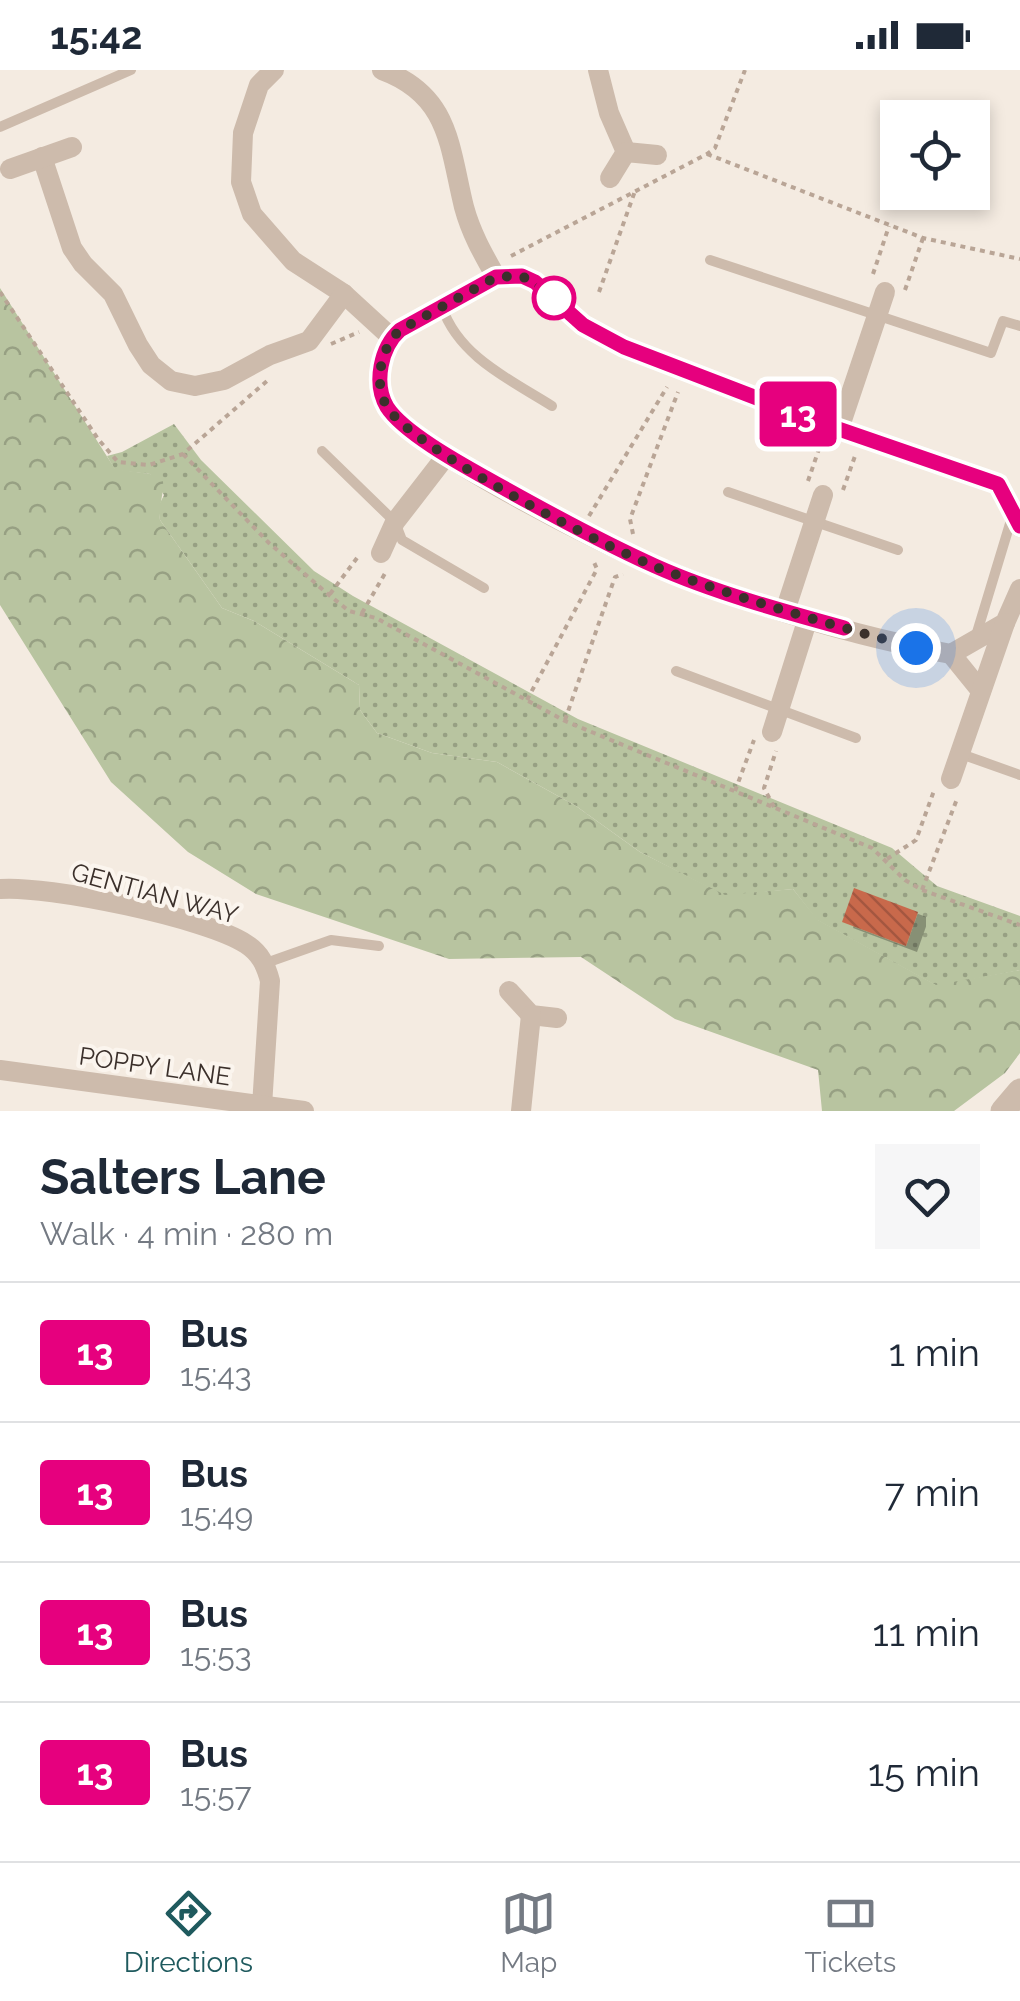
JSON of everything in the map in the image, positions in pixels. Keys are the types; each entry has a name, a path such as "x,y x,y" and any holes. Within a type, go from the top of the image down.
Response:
{"street":[{"path":"274,70 259,85 243,133 241,182 252,214 292,261 344,294 392,338"},
{"path":"598,70 609,113 626,152"},
{"path":"391,72 429,98 446,126 465,210 492,271"},
{"path":"10,169 72,147"},
{"path":"626,152 657,155"},
{"path":"610,178 626,152"},
{"path":"42,158 72,248 114,294 151,365 171,381 196,386 224,380 270,355 309,341 344,294"},
{"path":"982,691 951,654 785,611 658,568 580,531 446,456 388,408 380,389 380,372 392,338 492,271 522,276 535,282 583,325 624,347 838,428 983,478 1011,483 1017,519"},
{"path":"838,428 885,292"},
{"path":"380,553 395,522 446,456"},
{"path":"785,611 823,495"},
{"path":"951,779 1019,593"},
{"path":"772,732 808,618"},
{"path":"951,654 1005,623"},
{"name":"GENTIAN WAY","path":"0,889 71,894 224,932 248,945 266,963"},
{"path":"262,1106 270,981 266,963"},
{"path":"509,991 531,1016 557,1018"},
{"path":"520,1111 531,1016"},
{"name":"POPPY LANE","path":"0,1070 179,1102 304,1111"},
{"path":"1003,1111 1020,1092"}],"lane":[{"path":"0,128 131,70"},
{"path":"710,260 992,352 1003,321 1020,326"},
{"path":"442,307 448,323 468,349 552,406"},
{"path":"322,451 395,522 402,540 484,588"},
{"path":"728,492 898,550"},
{"path":"974,641 1017,519"},
{"path":"676,671 856,738"},
{"path":"961,754 1020,775"},
{"path":"266,963 331,940 379,946"}],"path":[{"path":"492,271 715,148 745,70"},
{"path":"707,154 923,238 1020,259"},
{"path":"599,292 635,190"},
{"path":"889,225 869,287 903,296 923,238"},
{"path":"588,517 667,388"},
{"path":"634,539 630,519 678,392"},
{"path":"183,454 269,542 349,610 362,613 565,720 872,848 905,880 922,890 1020,925"},
{"path":"329,594 369,543 393,562 362,613"},
{"path":"527,700 597,568 591,556"},
{"path":"565,720 616,577 628,572"},
{"path":"735,792 758,727 772,732 781,736 764,788 775,809"},
{"path":"887,860 916,840 939,776 962,783 922,890"}],"green space":[{"path":"0,288 115,469 150,474 163,481 160,520 222,608 254,621 359,685 360,710 377,733 432,753 497,762 576,806 640,852 725,895 793,889 818,920 936,985 1020,970 1020,1053 1005,1073 954,1111 822,1111 818,1070 675,1019 581,957 449,959 256,894 188,852 111,782 0,605"},
{"path":"174,424 201,460 314,571 578,719 892,848 937,886 1020,916 1020,970 937,986 817,920 793,889 725,896 640,852 576,806 497,762 432,753 377,733 360,710 359,685 254,621 222,608 160,520 158,507 164,495 150,474 115,470 107,456"}],"building":[{"path":"854,888 918,912 906,946 842,922"}],"bus line":[{"name":"13","path":"844,628 658,568 580,531 446,456 388,408 380,389 380,372 392,338 496,277 522,276 535,282 583,325 624,347 827,425 998,484 1020,526"}],"route":[{"path":"554,298 522,276 496,277 400,330 392,338 380,372 380,389 388,408 446,456 580,531 658,568 785,611 916,648"}]}
